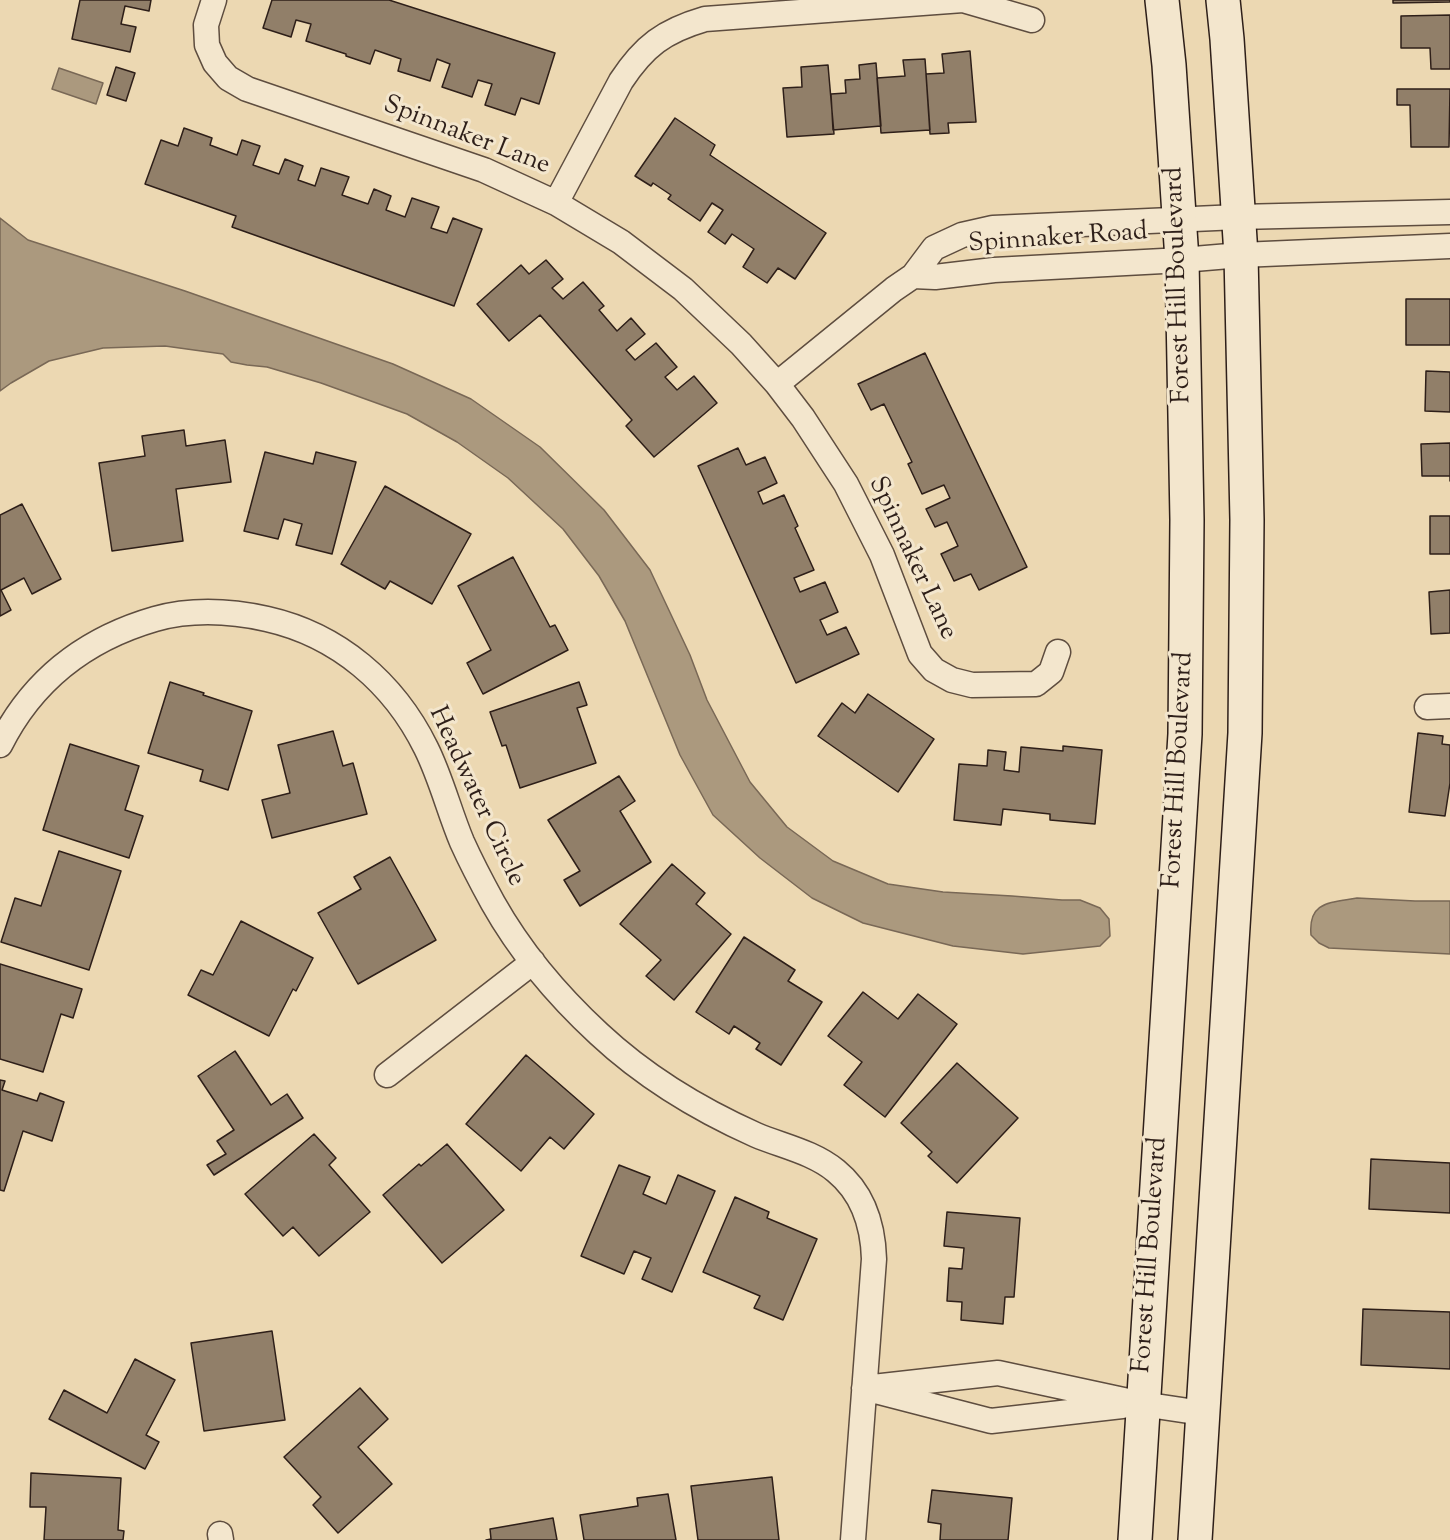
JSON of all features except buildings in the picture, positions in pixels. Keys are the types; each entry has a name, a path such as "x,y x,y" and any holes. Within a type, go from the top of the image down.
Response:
{"main road":[{"name":"Forest Hill Boulevard","path":"1135,1540 1185,734 1187,520 1182,260 1162,0"},
{"path":"1195,1540 1245,733 1247,520 1241,255 1223,0"}],"street":[{"name":"Spinnaker Lane","path":"214,0 206,25 207,45 215,63 228,78 247,89 484,170 556,203 621,242 683,289 741,344 777,384 803,418 846,484 882,555 920,654 934,670 952,680 972,685 1036,684 1051,672 1058,652"},
{"path":"556,203 621,81 633,63 665,35 684,25 705,19 963,0 1032,20"},
{"name":"Spinnaker Road","path":"777,384 913,276 934,248 962,236 993,228 1179,219 1450,212"},
{"name":"Spinnaker Road","path":"913,276 935,277 994,270 1241,255 1450,246"},
{"name":"Headwater Circle","path":"0,745 9,726 32,694 61,666 94,643 130,626 164,616 203,612 243,614 282,623 301,629 337,647 368,671 383,685 408,716 427,751 462,843 494,905 532,962 567,1003 636,1065 693,1103 754,1134 820,1160 836,1171 861,1202 869,1220 874,1259 853,1540"},
{"path":"387,1075 532,962"},
{"path":"864,1388 998,1373 1142,1404 1202,1413"},
{"path":"864,1388 992,1421 1142,1404"}],"shaded area":[{"path":"59,68 103,83 96,104 52,89"},
{"path":"0,218 28,240 185,291 393,364 471,399 540,447 604,510 650,570 690,655 707,700 750,782 787,827 833,861 888,884 943,892 1080,900 1100,908 1109,919 1110,936 1100,946 1023,954 953,946 863,923 812,898 760,858 713,815 680,755 625,621 599,576 563,529 508,478 457,442 407,414 321,383 267,367 231,362 223,354 165,346 103,348 49,361 0,391"},
{"path":"1357,898 1450,901 1450,954 1329,948 1319,943 1311,935 1311,924 1317,910 1330,903"}]}
